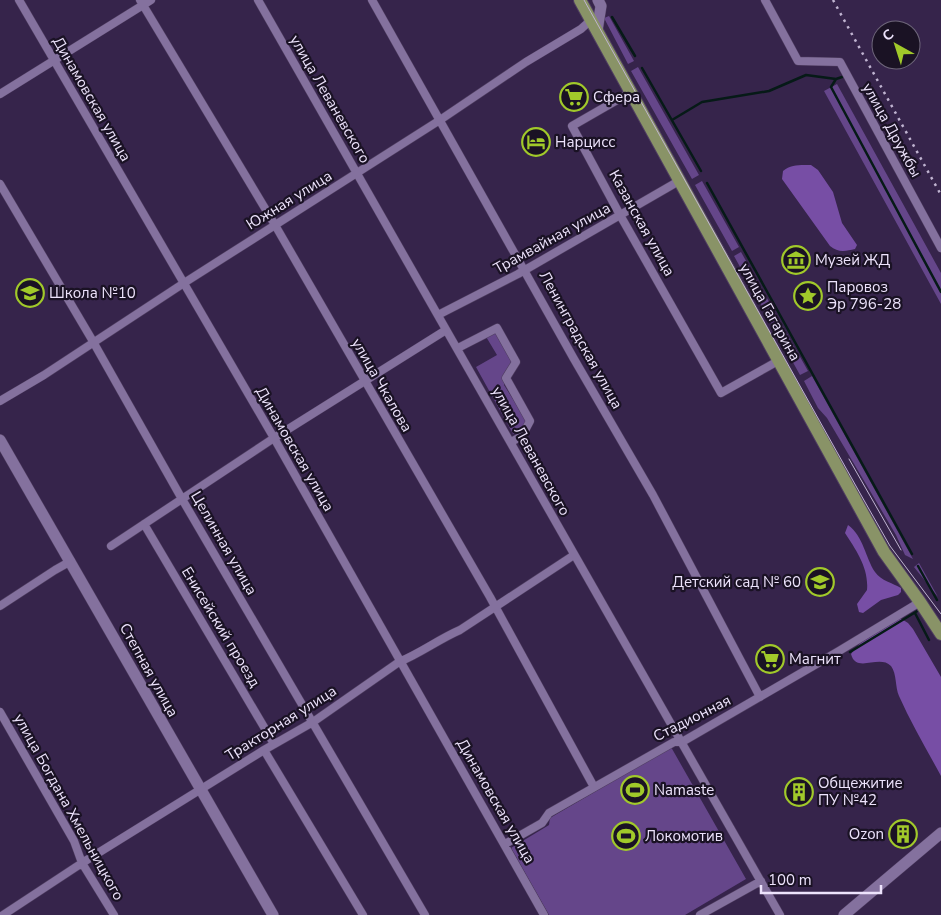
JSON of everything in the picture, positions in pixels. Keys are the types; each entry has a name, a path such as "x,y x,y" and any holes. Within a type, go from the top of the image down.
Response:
{"main road":[{"name":"улица Гагарина","path":"580,0 884,552 941,634"}],"street":[{"name":"Динамовская улица","path":"19,0 274,438 399,662 544,915"},
{"path":"0,94 141,2 151,0"},
{"name":"улица Леваневского","path":"258,0 780,915"},
{"name":"Ленинградская улица","path":"372,0 653,495 760,697"},
{"path":"594,25 602,6 598,0"},
{"name":"улица Дружбы","path":"765,0 798,61 840,62 941,248"},
{"name":"улица Чкалова","path":"141,2 275,225 495,606 594,787"},
{"name":"Южная улица","path":"0,401 94,343 184,282 440,120 526,62 581,29 594,25"},
{"name":"Казанская улица","path":"631,92 572,126 620,215 721,393 778,361"},
{"name":"Трамвайная улица","path":"438,315 526,270 679,182"},
{"name":"Целинная улица","path":"0,184 425,915"},
{"path":"458,348 497,328 516,362 506,378 530,421 522,436 511,442"},
{"path":"111,546 274,438 446,330"},
{"path":"522,436 544,480"},
{"name":"Степная улица","path":"0,440 71,561 200,791 273,915"},
{"name":"Енисейский проезд","path":"144,524 274,744"},
{"name":"Тракторная улица","path":"3,915 82,863 264,750 313,722 399,662 460,630 574,555"},
{"path":"0,606 71,561"},
{"name":"Стадионная","path":"505,844 542,823 549,813 674,742 682,742 920,602"},
{"name":"улица Богдана Хмельницкого","path":"0,712 74,841 82,863 114,915"},
{"path":"264,750 363,915"},
{"path":"844,915 941,833"},
{"path":"700,915 761,881"}],"shaded area":[{"path":"609,16 634,61 628,64 604,18"},
{"path":"638,67 699,175 692,179 631,71"},
{"path":"837,84 941,273 941,304 824,91"},
{"path":"811,165 818,170 833,192 842,223 857,245 855,249 839,251 830,246 782,179 783,171 789,167"},
{"path":"702,181 739,247 732,251 695,185"},
{"path":"741,252 808,371 800,375 734,256"},
{"path":"495,330 513,363 504,385 527,421 522,429 513,434 476,367 497,355 485,335"},
{"path":"812,376 913,559 905,555 896,535 827,418 818,408 804,381"},
{"path":"848,525 858,535 875,572 884,580 901,588 901,592 898,595 881,600 863,613 859,612 857,604 867,590 866,574 861,560 845,533"},
{"path":"919,563 938,597 914,567"},
{"path":"900,618 913,629 941,677 941,776 899,696 891,666 880,662 858,663 851,654 867,638"},
{"name":"Локомотив","path":"671,747 746,879 685,915 549,915 511,848 549,825 550,818"}],"waterway":[{"path":"612,17 635,56"},
{"path":"642,68 701,171"},
{"path":"672,120 702,102 769,91 806,75 836,79"},
{"path":"842,77 836,79 831,87 941,292"},
{"path":"707,183 912,554"},
{"path":"918,566 937,600"},
{"path":"850,652 919,610"},
{"path":"915,613 929,640"}],"tram line":[{"path":"584,0 890,546 941,614"},
{"path":"849,459 901,550"}],"railway":[{"path":"833,0 941,195"}],"place":[{"name":"Сфера","path":"574,97"},
{"name":"Нарцисс","path":"536,142"},
{"name":"Музей ЖД","path":"796,260"},
{"name":"Школа №10","path":"30,293"},
{"name":"Паровоз Эр 796-28","path":"808,296"},
{"name":"Детский сад № 60","path":"820,582"},
{"name":"Магнит","path":"770,659"},
{"name":"Namaste","path":"635,790"},
{"name":"Общежитие ПУ №42","path":"799,792"},
{"name":"Ozon","path":"903,834"},
{"name":"Локомотив","path":"626,836"}]}
